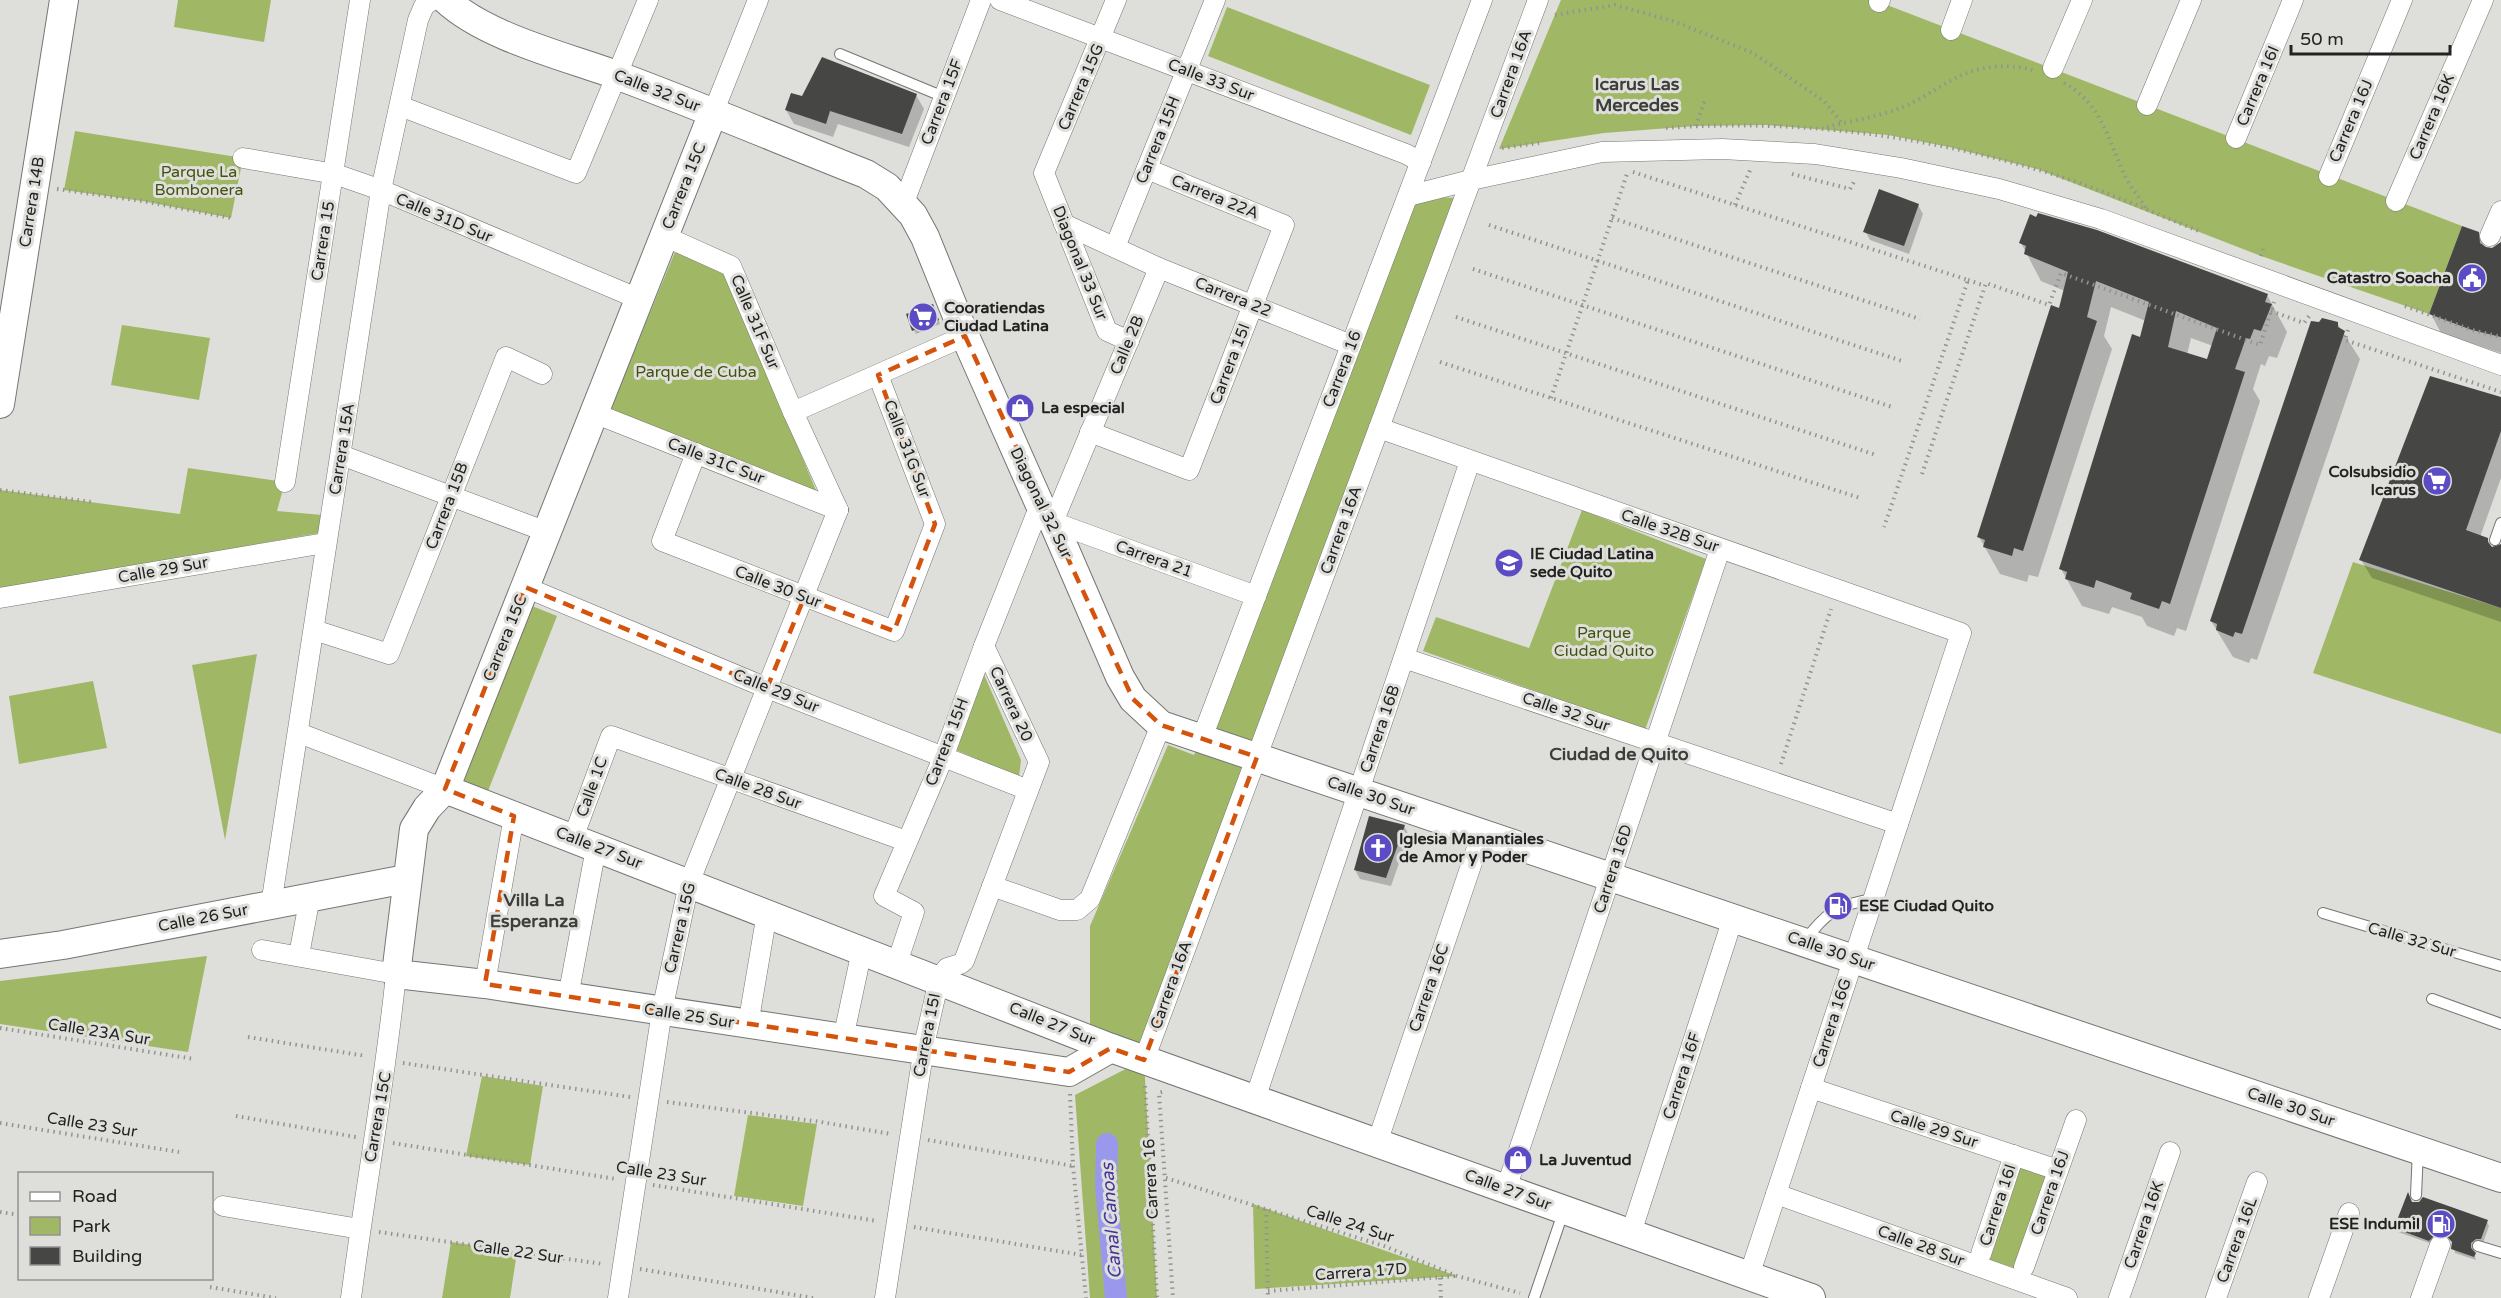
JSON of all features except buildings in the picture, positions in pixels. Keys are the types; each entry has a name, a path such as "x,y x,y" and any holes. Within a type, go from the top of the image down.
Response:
{"street":[{"name":"Carrera 14B","path":"0,404 64,0"},
{"name":"Carrera 15","path":"285,482 360,0"},
{"path":"400,106 576,173 648,0"},
{"name":"Carrera 15C","path":"351,1298 373,1140 387,1060 406,879 414,829 427,808 445,789 758,0"},
{"name":"Carrera 15F","path":"903,205 981,0"},
{"name":"Calle 33 Sur","path":"1000,0 1406,154 1421,162"},
{"name":"Carrera 15G","path":"1044,173 1116,0"},
{"name":"Carrera 15H","path":"1115,248 1215,0"},
{"name":"Carrera 16","path":"1202,738 1482,0"},
{"name":"Carrera 16A","path":"1144,1060 1538,0"},
{"path":"1951,30 1962,0"},
{"path":"2051,74 2082,0"},
{"path":"2147,105 2191,0"},
{"name":"Carrera 16I","path":"2236,138 2294,0"},
{"name":"Carrera 16J","path":"2329,176 2402,0"},
{"name":"Carrera 16K","path":"2396,201 2483,0"},
{"name":"Calle 32 Sur","path":"447,1 467,18 489,29 618,76 866,174 887,187 903,205"},
{"name":"Carrera 15A","path":"272,904 381,190 418,20 424,6 447,1"},
{"path":"1408,196 1602,152 1722,148 1815,154 1901,168 1999,189 2101,219 2501,365"},
{"name":"Calle 31D Sur","path":"243,158 334,174 381,190 639,299"},
{"name":"Carrera 22A","path":"1147,169 1284,225"},
{"name":"Diagonal 33 Sur","path":"1044,173 1107,331 1129,341"},
{"name":"Diagonal 32 Sur","path":"903,205 925,237 965,336 1120,677 1133,699 1161,724"},
{"path":"2490,236 2501,211"},
{"name":"Carrera 22","path":"1064,224 1159,268 1351,345"},
{"name":"Carrera 15I","path":"1090,432 1189,470 1284,225"},
{"name":"Calle 31F Sur","path":"664,236 732,266 793,412 838,510"},
{"name":"Calle 2B","path":"1046,514 1090,432 1159,268"},
{"path":"793,412 965,336"},
{"name":"Carrera 15B","path":"314,630 389,654 506,357 542,375"},
{"name":"Calle 31G Sur","path":"878,375 936,524 894,631"},
{"name":"Calle 31C Sur","path":"594,413 838,510"},
{"name":"Calle 32B Sur","path":"1379,428 1961,633"},
{"name":"Calle 30 Sur","path":"696,453 662,541 894,631"},
{"path":"341,455 547,532"},
{"name":"Carrera 16B","path":"1255,1099 1470,461"},
{"name":"Carrera 15G","path":"618,1298 662,1011 689,883 838,510"},
{"name":"Carrera 15H","path":"897,963 914,912 884,896 943,758 984,646 1046,514"},
{"name":"Carrera 21","path":"1046,514 1256,596"},
{"name":"Calle 29 Sur","path":"0,598 326,543"},
{"name":"Carrera 16D","path":"1506,1189 1720,549"},
{"name":"Calle 29 Sur","path":"525,587 767,688 1028,790"},
{"name":"Carrera 16G","path":"1749,1276 1961,633"},
{"name":"Carrera 20","path":"984,646 1039,762"},
{"name":"Calle 32 Sur","path":"1404,658 1898,824"},
{"path":"992,886 1060,910 1077,910 1090,899 1161,724"},
{"name":"Calle 30 Sur","path":"1161,724 2501,1178"},
{"name":"Calle 27 Sur","path":"299,733 897,963 1111,1048 1811,1298"},
{"name":"Calle 28 Sur","path":"610,736 906,841"},
{"name":"Calle 1C","path":"568,997 585,843 610,736"},
{"name":"Carrera 15I","path":"885,1298 923,1051 939,980 946,968 964,961 1039,762"},
{"path":"485,984 514,816"},
{"name":"Carrera 16C","path":"1377,1143 1482,833"},
{"name":"Calle 26 Sur","path":"0,954 63,945 406,879"},
{"path":"299,955 310,897"},
{"path":"748,1025 767,914"},
{"name":"Carrera 16F","path":"1630,1233 1734,918"},
{"name":"Calle 25 Sur","path":"262,950 396,974 485,984 1069,1072"},
{"path":"843,1039 862,950"},
{"path":"1069,1072 1111,1048"},
{"name":"Calle 29 Sur","path":"1811,1088 2058,1170"},
{"name":"Carrera 16J","path":"2024,1267 2076,1120"},
{"name":"Carrera 16K","path":"2119,1298 2170,1152"},
{"name":"Carrera 16I","path":"1981,1254 2014,1155"},
{"name":"Carrera 16L","path":"2216,1298 2257,1182"},
{"name":"Calle 28 Sur","path":"1776,1194 2067,1298"},
{"path":"223,1206 360,1229"},
{"path":"2319,1298 2349,1213"},
{"path":"2421,1298 2440,1245"}],"lane":[{"path":"840,54 944,97"},
{"path":"2495,540 2501,524"},
{"path":"1804,942 1819,921 1836,908 1851,902 1874,899"},
{"name":"Calle 32 Sur","path":"2323,913 2501,966"},
{"path":"2432,999 2501,1024"},
{"path":"2416,1195 2418,1150"},
{"path":"1530,1296 1564,1210"},
{"path":"2478,1246 2501,1253"}],"path":[{"path":"1555,15 1615,6 1673,21 1753,53 1824,101 1842,123"},
{"path":"1824,128 1898,109 1931,94 1967,73 1995,66 2026,68 2051,74 2075,89 2094,111 2108,131 2125,176 2148,210"},
{"path":"1696,126 1705,100"},
{"path":"1735,205 1753,165"},
{"path":"1551,398 1628,171 1984,286"},
{"path":"1785,173 1850,189 1858,175"},
{"path":"35,186 142,201 231,218"},
{"path":"1612,218 1920,319"},
{"path":"1489,225 1905,362"},
{"path":"2261,256 2264,249"},
{"path":"1473,268 1892,407"},
{"path":"1922,474 1986,283 2049,305 2061,273 2260,345 2278,292"},
{"path":"1884,527 1968,280"},
{"path":"2271,310 2304,323 2311,314"},
{"path":"1456,317 1876,455"},
{"path":"2349,326 2345,340 2501,392"},
{"path":"1440,362 1860,498"},
{"path":"0,490 92,502"},
{"path":"1775,782 1837,590"},
{"name":"Calle 23A Sur","path":"0,1028 194,1059"},
{"name":"Carrera 16","path":"1144,1060 1157,1298"},
{"path":"1069,1072 1073,1166 1086,1298"},
{"path":"1159,1093 1173,1298"},
{"name":"Calle 23 Sur","path":"236,1116 1082,1255"},
{"name":"Calle 23 Sur","path":"0,1123 179,1152"},
{"name":"Calle 24 Sur","path":"1166,1179 1384,1246 1457,1276 1530,1296"},
{"path":"1266,1209 1268,1298"},
{"path":"0,1212 18,1215"},
{"name":"Calle 22 Sur","path":"360,1229 623,1267 813,1298"},
{"name":"Carrera 17D","path":"1268,1291 1457,1276"},
{"path":"1440,1278 1441,1298"},
{"path":"210,1287 276,1298"}],"highlighted area":[{"path":"965,336 1133,699 1161,725 1257,757 1144,1060 1111,1048 1069,1072 485,984 514,816 445,789 525,587 767,688 804,598 894,631 935,524 878,375"}],"green space":[{"path":"178,0 271,0 264,42 174,27"},
{"path":"1561,0 1874,0 2462,226 2429,314 2261,256 2037,169 1949,147 1888,135 1765,125 1696,126 1604,133 1499,149"},
{"path":"1227,7 1430,85 1411,135 1208,56"},
{"name":"Parque La Bombonera","path":"75,131 243,158 231,218 142,201 64,190"},
{"path":"1408,196 1460,198 1144,1060 1157,1298 1090,1298 1075,1095 1143,1060 1090,1037 1090,926 1168,745 1194,755 1202,738"},
{"name":"Parque de Cuba","path":"675,252 724,271 818,495 610,409"},
{"path":"122,325 210,338 199,400 111,385"},
{"path":"188,468 285,482 277,511 322,515 319,533 0,590 0,490 180,514"},
{"name":"Parque Ciudad Quito","path":"1582,510 1706,559 1645,730 1423,651 1436,617 1529,648"},
{"path":"2353,562 2501,608 2501,734 2313,673"},
{"path":"527,604 557,616 488,791 458,779"},
{"path":"257,654 225,840 192,665"},
{"path":"983,672 1021,760 1019,777 956,750"},
{"path":"93,681 107,748 19,764 9,696"},
{"path":"207,956 188,1052 0,1024 0,981"},
{"path":"482,1076 543,1086 530,1165 466,1156"},
{"path":"748,1115 817,1124 803,1206 734,1196"},
{"path":"2016,1163 2050,1174 2018,1269 1985,1258"},
{"path":"1253,1204 1457,1276 1255,1289"},
{"path":"451,1242 517,1252 510,1298 442,1298"}],"waterway":[{"name":"Canal Canoas","path":"1107,1144 1106,1186 1116,1298"}],"place":[{"name":"Catastro Soacha","path":"2472,278"},
{"name":"Cooratiendas Ciudad Latina","path":"923,317"},
{"name":"La especial","path":"1020,408"},
{"name":"Colsubsidio Icarus","path":"2437,481"},
{"name":"IE Ciudad Latina sede Quito","path":"1509,563"},
{"name":"Iglesia Manantiales de Amor y Poder","path":"1378,848"},
{"name":"ESE Ciudad Quito","path":"1838,906"},
{"name":"La Juventud","path":"1518,1160"},
{"name":"ESE Indumil","path":"2441,1224"}],"district":[{"name":"Icarus Las Mercedes","path":"1637,94"},
{"name":"Ciudad de Quito","path":"1619,754"},
{"name":"Villa La Esperanza","path":"534,910"}]}
